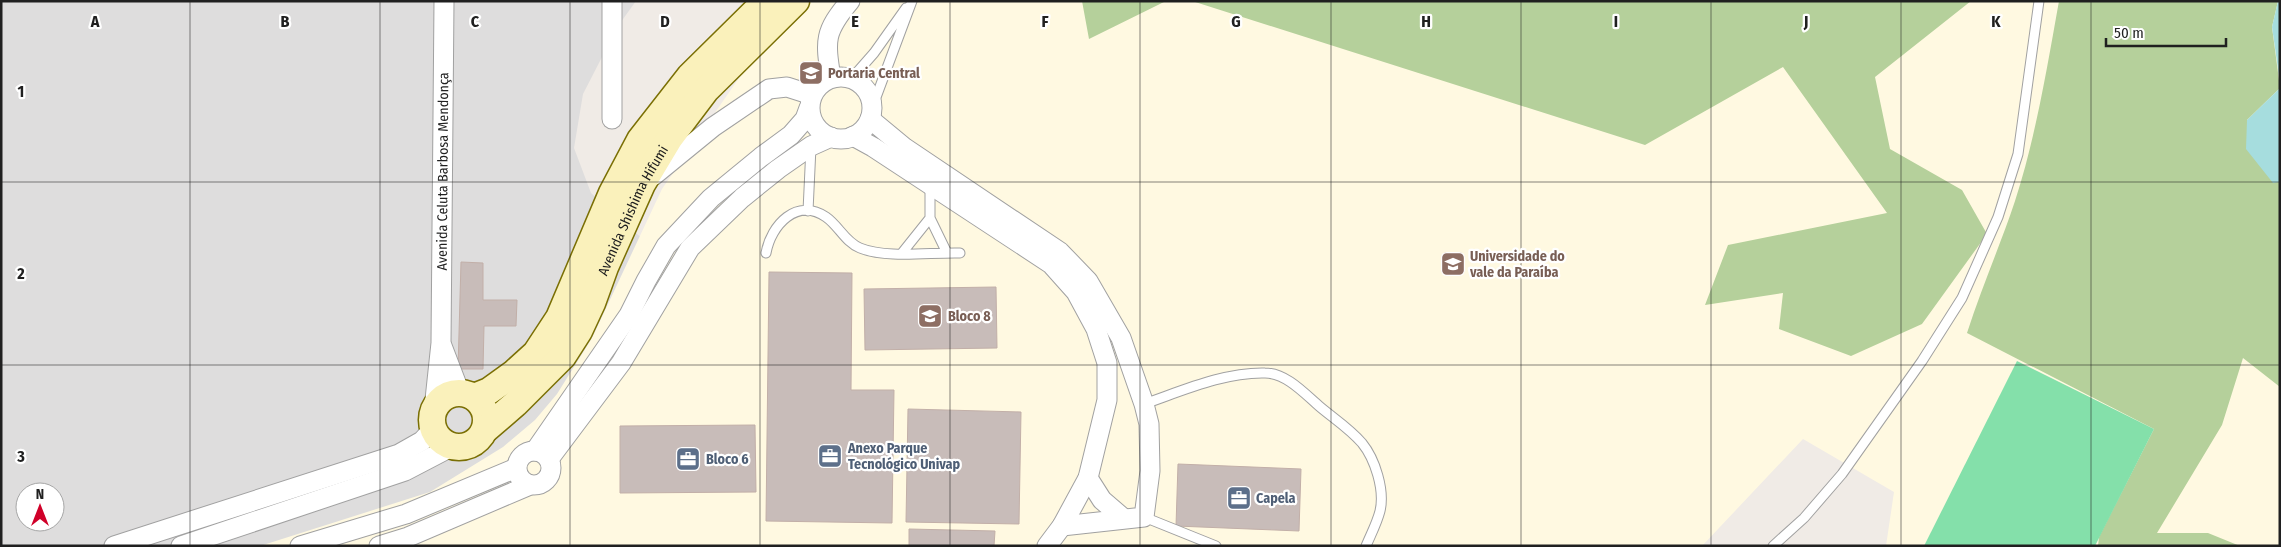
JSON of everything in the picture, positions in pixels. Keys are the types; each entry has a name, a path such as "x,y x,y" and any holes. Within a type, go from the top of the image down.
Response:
{"street":[{"name":"Avenida Celuta Barbosa Mendonça","path":"439,428 444,1"},
{"path":"612,1 612,119"},
{"name":"Avenida Shishima Hifumi","path":"486,429 516,404 563,356 579,331 592,303 605,267 642,184 669,139 698,83 766,1"},
{"name":"Avenida Shishima Hifumi","path":"467,395 488,391 514,373 536,353 559,318 612,193 640,140 698,83 796,1"},
{"path":"831,78 827,35 833,22 850,1"},
{"path":"542,455 624,323 666,246 711,198 761,156 791,135 805,119 811,101 823,82 842,76 852,78 867,91 871,113 904,148 1060,252 1088,281 1121,338 1149,424 1150,453 1144,517 1062,526"},
{"path":"642,184 713,127 769,89 787,87 811,101"},
{"path":"811,101 811,117 815,126 831,138"},
{"path":"542,455 621,363 690,248 742,198 778,169 812,146 831,138 853,136 861,131 871,113"},
{"path":"853,136 1051,264 1076,292 1096,329 1107,363 1107,400 1088,478 1062,526 1047,546"},
{"name":"Avenida Celuta Barbosa Mendonça","path":"441,343 467,395"},
{"path":"181,546 405,471 428,461 439,428 444,397 467,395 486,411 486,429 476,443 468,446 439,428"},
{"path":"114,546 399,454 422,441 439,428"},
{"path":"379,546 408,538 530,485 536,485 546,480 551,470 542,455 530,451 520,457 516,468 520,479 530,485"},
{"path":"300,546 406,514 516,468"},
{"path":"1088,478 1102,500 1123,518"}],"lane":[{"path":"852,78 874,53 912,1"},
{"path":"871,113 912,1"},
{"path":"1773,546 1804,518 1842,474 1922,361 1962,298 1998,217 2018,154 2039,1"},
{"path":"808,211 812,146"},
{"path":"930,185 930,218 947,252"},
{"path":"766,253 771,235 782,220 793,213 808,211 826,217 849,241 860,248 872,251 902,253 960,253"},
{"path":"902,253 930,218"},
{"path":"1144,404 1204,384 1266,373 1281,377 1296,386 1347,429 1362,444 1371,458 1380,490 1381,509 1366,546"},
{"path":"1144,517 1182,530 1216,546"}],"shaded area":[{"path":"1,1 636,1 618,26 583,94 574,148 591,193 655,250 1661,546 1,546"},
{"name":"Universidade do vale da Paraíba","path":"810,1 2280,1 2280,546 1886,546 1894,492 1803,439 1702,546 260,546 430,492 503,447 535,420 557,394 592,338 662,189 755,55"}],"green space":[{"path":"1082,1 1166,1 1089,39"},
{"path":"1192,1 1971,1 1875,77 1890,149 1962,190 1987,234 1922,324 1851,356 1779,329 1783,293 1705,305 1728,245 1887,213 1783,67 1645,145"},
{"path":"2059,1 2278,1 2272,27 2280,88 2247,120 2273,182 2280,182 2280,387 2243,358 2222,425 2157,533 2208,533 2240,546 2098,546 2099,537 2154,429 1967,333 2015,201 2029,152"},
{"path":"2017,361 2154,429 2095,546 1924,546"}],"water":[{"path":"2278,1 2280,1 2280,83 2272,27"},
{"path":"2280,88 2280,182 2273,183 2246,149 2247,120"}],"building":[{"path":"461,262 483,263 483,300 517,300 516,326 484,326 483,369 458,369"},
{"name":"Anexo Parque Tecnológico Univap","path":"769,272 852,273 851,390 894,390 892,523 766,521"},
{"name":"Bloco 8","path":"996,287 997,348 865,350 864,289"},
{"path":"908,409 1021,412 1019,524 906,522"},
{"name":"Bloco 6","path":"755,425 756,492 620,493 620,426"},
{"name":"Capela","path":"1178,464 1301,469 1299,531 1176,526"},
{"path":"909,529 995,531 994,546 909,546"}],"place":[{"name":"Portaria Central","path":"811,73"},
{"name":"Universidade do vale da Paraíba","path":"1453,264"},
{"name":"Bloco 8","path":"930,316"},
{"name":"Anexo Parque Tecnológico Univap","path":"830,456"},
{"name":"Bloco 6","path":"688,459"},
{"name":"Capela","path":"1239,498"}]}
